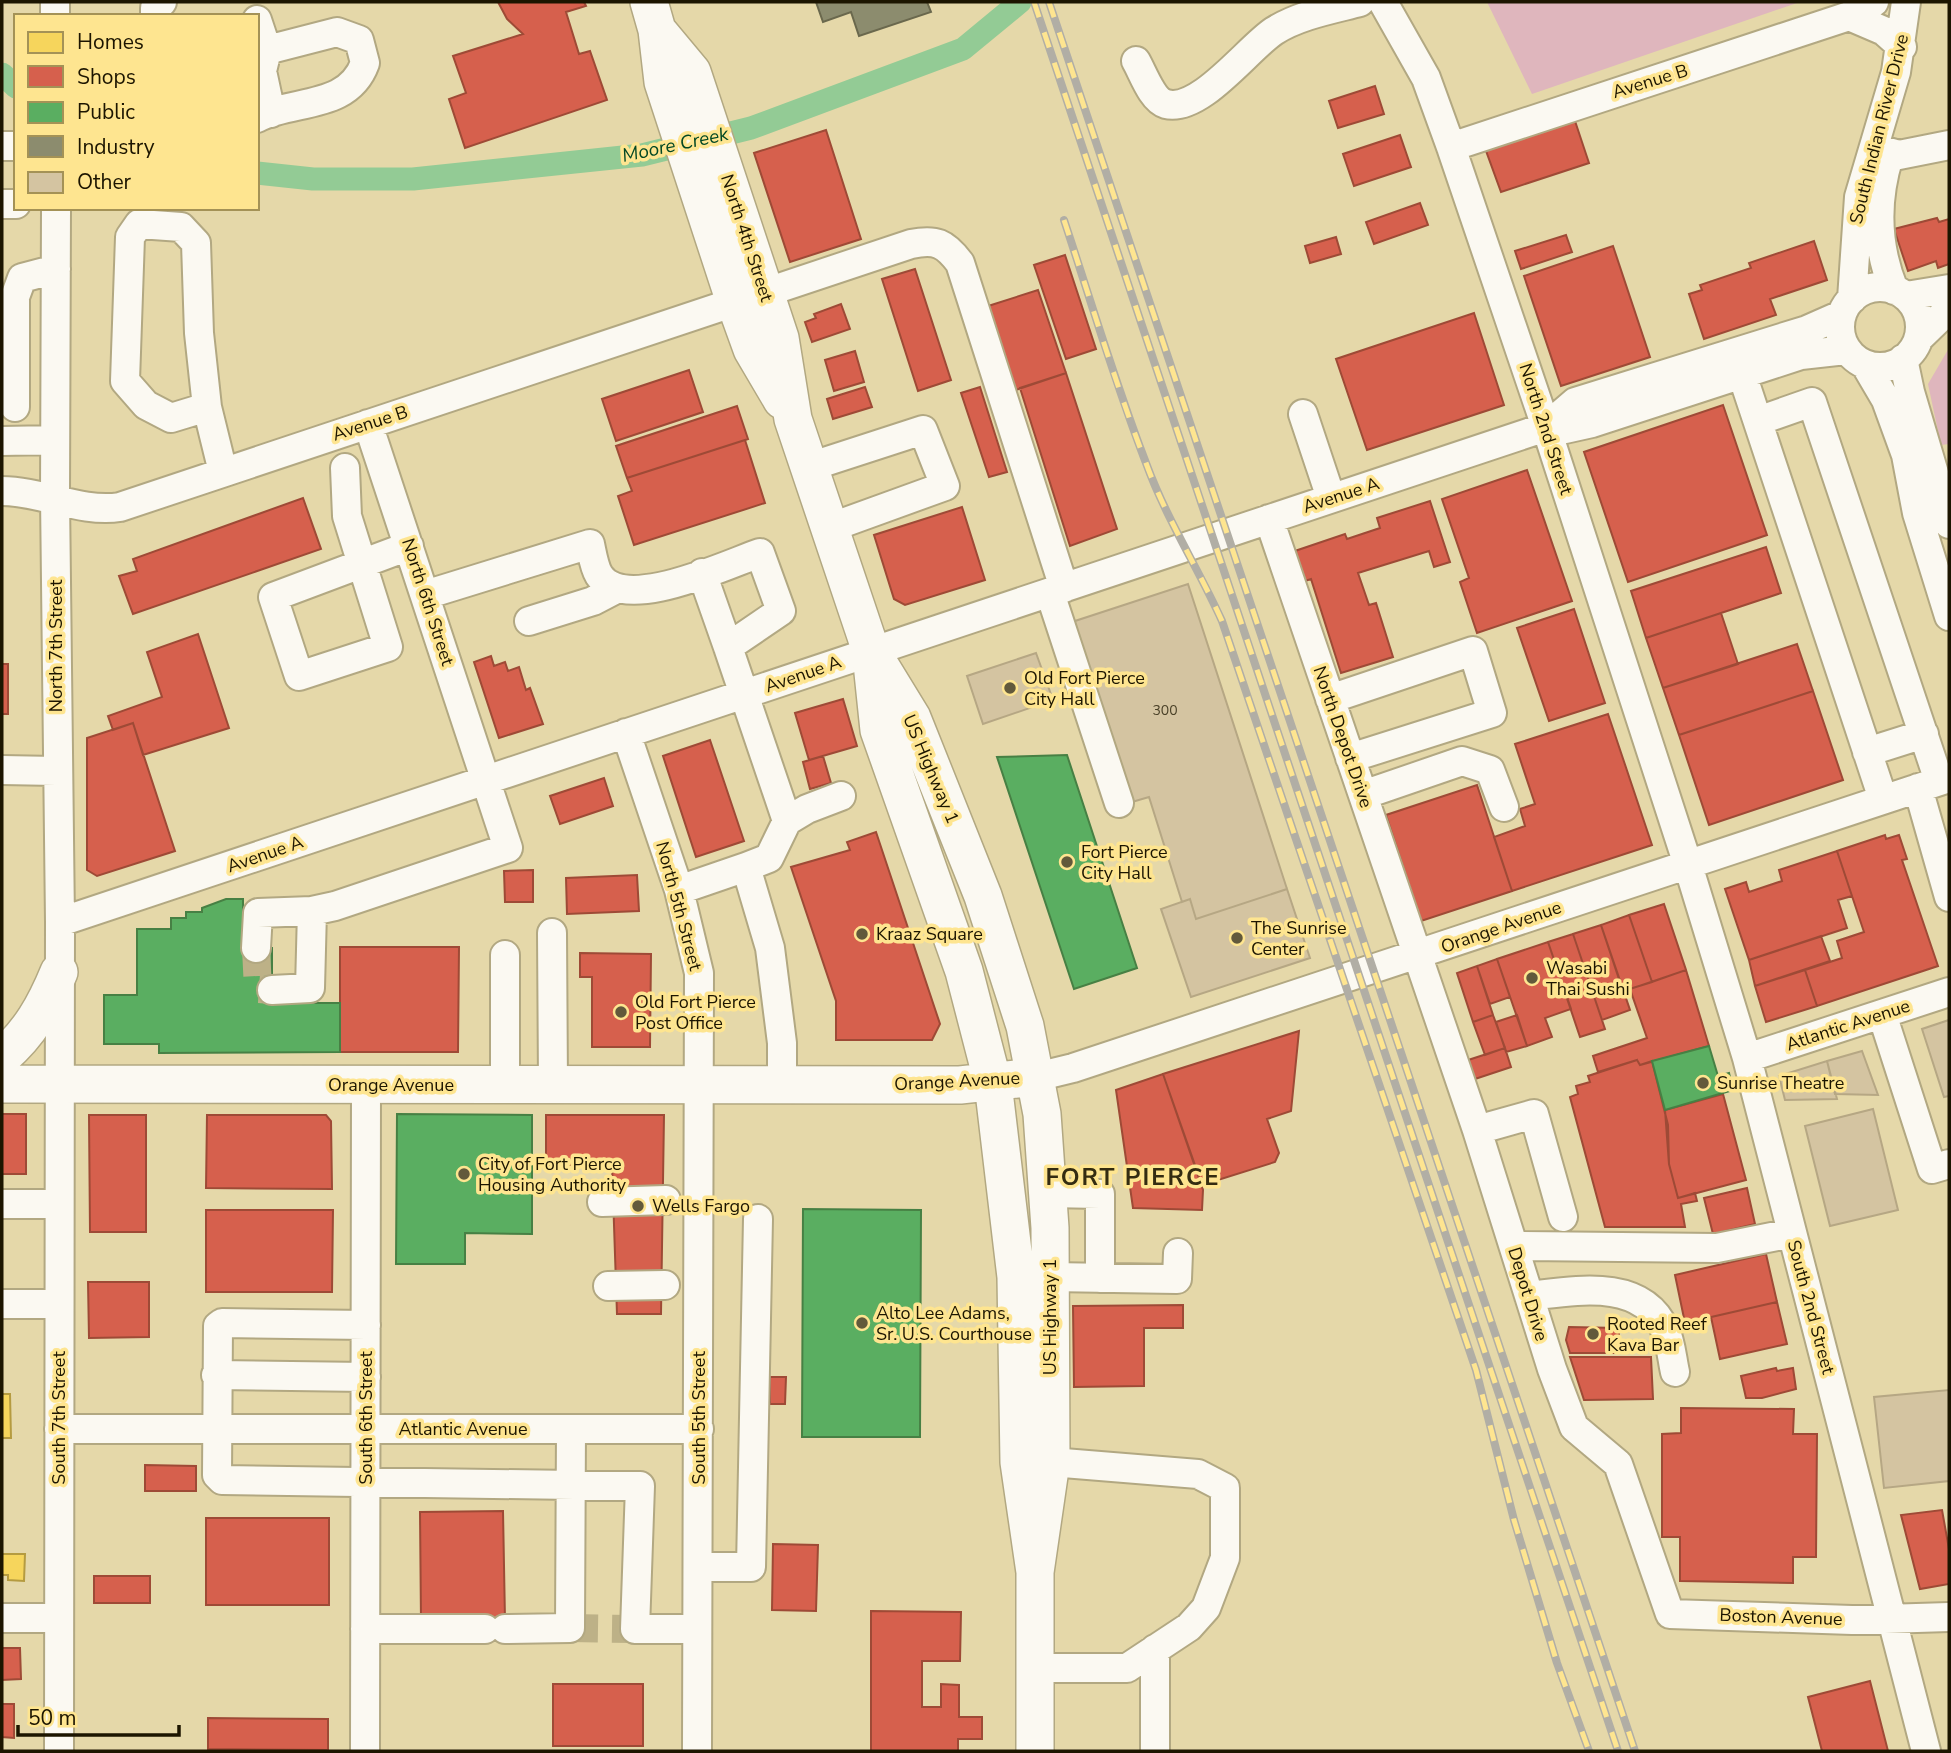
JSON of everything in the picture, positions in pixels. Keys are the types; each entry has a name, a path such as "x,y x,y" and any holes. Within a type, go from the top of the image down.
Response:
{"main road":[{"name":"North 4th Street","path":"653,16 692,72 683,97 750,298 780,338 793,419 871,651"},
{"name":"US Highway 1","path":"871,651 912,718 983,896 1006,960 1036,1077 1048,1193 1051,1462 1035,1572"},
{"name":"US Highway 1","path":"871,651 879,730 964,971 993,1083 1016,1277 1019,1462 1035,1572 1035,1751"},
{"path":"2,1057 29,1031 46,1004 59,972"},
{"name":"Orange Avenue","path":"2,1084 993,1083 1036,1077"}],"street":[{"path":"1136,61 1159,101 1169,105 1181,103 1205,92 1275,31 1360,2"},
{"name":"North 2nd Street","path":"1383,2 1426,78 1451,147 1546,427 1688,865"},
{"name":"Avenue B","path":"1451,147 1596,97 1759,47 1849,16 1874,2"},
{"name":"South Indian River Drive","path":"1900,293 1886,271 1880,230 1882,151 1902,47 1906,2"},
{"name":"South Indian River Drive","path":"1847,307 1859,197 1882,151 1918,56 1922,2"},
{"path":"1849,16 1884,31 1902,47"},
{"path":"259,24 267,50 262,71 264,115 337,95 352,86 365,63 359,40 337,32 267,50"},
{"path":"1882,151 1907,155 1949,145"},
{"name":"North 7th Street","path":"56,210 59,1084"},
{"path":"207,407 171,418 146,405 125,381 130,237 139,224 181,227 196,243 199,333 207,407 223,472"},
{"name":"Avenue B","path":"2,491 32,492 89,508 120,507 911,244 932,240 947,245 960,263 1057,591"},
{"path":"55,269 22,278 15,297 8,407 55,406"},
{"path":"1949,289 1900,293 1871,289 1847,307 1840,327 1856,358 1886,400 1949,524"},
{"path":"1900,293 1919,314 1907,384 1921,469 1917,513 1949,616"},
{"name":"Avenue A","path":"1739,363 1847,307"},
{"path":"1856,358 1892,365 1949,309"},
{"name":"Avenue A","path":"60,922 1546,427 1575,402 1739,363 1813,352 1856,358"},
{"path":"1739,363 1883,799"},
{"path":"1758,421 1812,402 1924,734 1936,782 1949,897"},
{"path":"1303,414 1331,499"},
{"name":"North 6th Street","path":"312,911 335,906 508,848 368,424"},
{"path":"809,467 923,430 945,486 829,528"},
{"path":"2,441 55,440"},
{"path":"345,468 347,516 362,564 388,647 299,676 273,597 362,564 409,546"},
{"name":"North Depot Drive","path":"1269,519 1417,955"},
{"path":"425,595 590,544 599,575 616,589"},
{"path":"530,621 593,601 616,589 645,592 760,553 781,611 728,647"},
{"path":"702,573 788,821"},
{"path":"1057,591 1119,803"},
{"path":"1330,699 1473,651 1492,713 1350,758"},
{"name":"North 5th Street","path":"626,733 679,890 699,974 699,1084"},
{"path":"1867,752 1924,734"},
{"path":"1363,795 1462,761 1490,770 1504,807"},
{"path":"2,770 57,771"},
{"name":"Orange Avenue","path":"1036,1077 1073,1068 1936,782"},
{"path":"679,890 769,858 788,821 807,809 841,796"},
{"name":"South 2nd Street","path":"1688,865 1747,1058 1926,1751"},
{"path":"746,867 770,948 782,1043 782,1084"},
{"path":"256,948 258,913 312,911 310,988 272,990"},
{"path":"552,933 553,1084"},
{"path":"506,955 506,1084"},
{"name":"Depot Drive","path":"1417,955 1477,1130 1552,1369 1574,1427 1618,1464 1670,1614"},
{"name":"Atlantic Avenue","path":"1747,1058 1949,992"},
{"path":"1882,1014 1932,1169 1949,1164"},
{"name":"South 7th Street","path":"59,1084 59,1751"},
{"name":"South 5th Street","path":"697,1751 699,1084"},
{"name":"South 6th Street","path":"365,1751 366,1085"},
{"path":"1477,1130 1534,1114 1563,1217"},
{"path":"1048,1193 1100,1194 1100,1278"},
{"path":"602,1202 666,1200"},
{"path":"2,1204 59,1204"},
{"path":"698,1567 751,1567 758,1219"},
{"path":"1514,1247 1717,1248 1792,1233"},
{"path":"1050,1277 1177,1279 1178,1252"},
{"path":"608,1286 664,1285"},
{"path":"1529,1296 1590,1289 1633,1296 1665,1329 1675,1372"},
{"path":"2,1304 59,1304"},
{"path":"366,1325 222,1323 216,1331 218,1475 222,1480 640,1486 635,1629 696,1629"},
{"path":"216,1375 366,1377"},
{"name":"Atlantic Avenue","path":"59,1429 699,1429"},
{"path":"365,1629 569,1628 571,1429"},
{"path":"1035,1668 1127,1668 1189,1628 1206,1608 1225,1558 1225,1488 1198,1474 1051,1462"},
{"name":"Boston Avenue","path":"1670,1614 1949,1617"},
{"path":"2,1618 59,1618"},
{"path":"1155,1649 1155,1751"}],"shaded area":[{"path":"1487,2 1800,2 1532,94"},
{"path":"1949,348 1949,444 1941,445 1928,384"}],"building: Homes":[{"path":"2,1394 10,1394 11,1438 2,1438"},
{"path":"2,1554 25,1554 24,1581 8,1580 8,1575 2,1575"}],"building: Shops":[{"path":"498,2 584,2 586,6 566,12 579,54 590,51 607,100 465,148 449,99 466,93 453,56 523,34 507,19"},
{"path":"1375,86 1384,114 1338,128 1329,101"},
{"path":"1574,118 1589,163 1501,192 1485,148"},
{"path":"826,130 861,239 790,262 754,153"},
{"path":"1400,135 1411,167 1354,186 1343,154"},
{"path":"1420,203 1428,225 1374,244 1366,222"},
{"path":"1937,218 1939,222 1949,219 1949,264 1938,268 1936,261 1908,271 1894,229"},
{"path":"1566,235 1572,252 1521,269 1515,251"},
{"path":"1336,237 1341,254 1310,263 1305,246"},
{"path":"1814,241 1827,280 1770,299 1776,315 1704,339 1689,294 1702,290 1700,285 1751,268 1749,263"},
{"path":"1613,246 1650,357 1561,386 1524,276"},
{"path":"1065,255 1096,349 1066,359 1034,265"},
{"path":"915,269 951,380 918,391 882,279"},
{"path":"1038,290 1066,373 1010,392 982,308"},
{"path":"841,304 850,329 812,342 805,322 816,318 814,314"},
{"path":"1474,313 1504,405 1367,450 1336,359"},
{"path":"855,351 864,382 834,391 825,360"},
{"path":"689,370 703,412 616,441 602,399"},
{"path":"1066,373 1117,529 1070,546 1020,388"},
{"path":"865,387 872,407 833,419 827,399"},
{"path":"980,387 1007,472 989,477 961,393"},
{"path":"1723,405 1767,535 1628,582 1584,452"},
{"path":"737,406 748,439 627,478 616,446"},
{"path":"745,440 765,503 634,545 618,496 632,491 627,478"},
{"path":"1527,470 1572,601 1477,633 1460,582 1469,578 1442,499"},
{"path":"303,498 321,549 133,614 119,576 137,571 133,559"},
{"path":"1430,501 1450,562 1434,567 1429,551 1358,573 1369,605 1376,603 1393,657 1341,673 1311,579 1305,581 1295,551 1345,534 1347,539 1380,528 1377,518"},
{"path":"962,507 985,580 905,605 894,599 874,535"},
{"path":"1766,547 1781,593 1646,638 1631,591"},
{"path":"1574,609 1605,703 1549,721 1517,628"},
{"path":"1721,613 1738,664 1663,688 1646,638"},
{"path":"198,634 229,728 143,755 133,723 113,730 108,716 162,697 147,652"},
{"path":"1797,644 1813,691 1679,735 1663,688"},
{"path":"491,656 494,666 505,662 508,671 519,667 526,690 530,688 543,724 499,738 474,662"},
{"path":"2,664 8,664 8,714 2,714"},
{"path":"1813,691 1843,780 1709,825 1679,735"},
{"path":"843,699 857,746 809,760 795,713"},
{"path":"1608,714 1652,845 1512,891 1494,837 1525,826 1520,809 1535,804 1515,744"},
{"path":"133,723 175,851 97,876 87,870 87,738"},
{"path":"710,740 744,841 696,857 663,756"},
{"path":"823,756 831,783 810,789 803,762"},
{"path":"604,778 613,806 560,824 550,796"},
{"path":"1477,785 1512,891 1421,921 1386,815"},
{"name":"Kraaz Square","path":"876,832 940,1024 932,1040 836,1040 836,1001 791,867 850,850 847,842"},
{"path":"1885,835 1886,839 1899,835 1907,859 1902,860 1938,966 1817,1006 1805,970 1842,958 1837,941 1864,932 1837,851"},
{"path":"1837,851 1852,896 1838,900 1847,928 1749,960 1725,889 1746,882 1749,892 1782,881 1779,870"},
{"path":"533,870 533,902 505,902 504,871"},
{"path":"637,875 639,911 567,914 566,878"},
{"path":"1664,904 1686,970 1652,982 1629,915"},
{"path":"1629,915 1652,982 1623,991 1601,925"},
{"path":"1601,925 1630,1010 1602,1020 1573,934"},
{"path":"1573,934 1605,1029 1580,1037 1548,942"},
{"path":"1821,936 1830,961 1755,986 1749,960"},
{"name":"Wasabi Thai Sushi","path":"1548,942 1571,1009 1545,1018 1552,1037 1527,1046 1497,959"},
{"path":"340,947 459,947 458,1052 340,1052"},
{"name":"Old Fort Pierce Post Office","path":"580,953 651,954 650,1047 592,1047 592,977 580,977"},
{"path":"1497,959 1510,997 1490,1004 1477,966"},
{"path":"1477,966 1493,1015 1473,1022 1457,973"},
{"path":"1686,970 1709,1046 1640,1065 1637,1060 1598,1072 1593,1056 1647,1038 1630,989"},
{"path":"1805,970 1817,1006 1766,1022 1755,986"},
{"path":"1493,1015 1505,1048 1485,1055 1473,1022"},
{"path":"1517,1015 1527,1046 1506,1052 1496,1022"},
{"path":"1299,1031 1291,1111 1267,1119 1279,1153 1275,1162 1202,1185 1163,1074"},
{"path":"1505,1048 1511,1067 1463,1083 1456,1064"},
{"path":"1637,1060 1640,1065 1652,1061 1668,1125 1669,1164 1678,1198 1695,1193 1697,1201 1681,1204 1685,1227 1605,1227 1570,1097 1578,1094 1576,1086 1590,1082 1588,1076"},
{"path":"1163,1074 1203,1190 1202,1210 1133,1208 1116,1090"},
{"path":"1723,1094 1746,1180 1678,1198 1669,1164 1665,1110"},
{"path":"2,1114 26,1114 26,1174 2,1174"},
{"path":"89,1115 146,1115 146,1232 90,1232"},
{"path":"207,1115 326,1115 331,1121 332,1189 206,1188"},
{"name":"Wells Fargo","path":"546,1115 664,1115 661,1314 617,1314 612,1165 546,1165"},
{"path":"1747,1188 1755,1224 1713,1234 1704,1198"},
{"path":"206,1210 333,1210 332,1292 206,1292"},
{"path":"1766,1254 1777,1302 1685,1323 1675,1275"},
{"path":"88,1282 149,1282 149,1337 89,1338"},
{"path":"1777,1302 1787,1344 1720,1359 1711,1317"},
{"path":"1183,1305 1183,1328 1144,1328 1144,1386 1074,1387 1073,1306"},
{"name":"Rooted Reef Kava Bar","path":"1569,1327 1619,1328 1619,1353 1570,1353 1566,1340"},
{"path":"1570,1357 1651,1357 1653,1399 1584,1400"},
{"path":"1776,1368 1777,1371 1793,1368 1796,1389 1762,1398 1746,1398 1741,1376"},
{"path":"770,1377 786,1377 785,1404 770,1404"},
{"path":"1681,1408 1794,1409 1793,1434 1817,1434 1816,1557 1793,1557 1793,1583 1680,1581 1680,1537 1662,1537 1662,1434 1681,1433"},
{"path":"145,1465 196,1466 196,1491 145,1491"},
{"path":"1942,1510 1949,1549 1949,1584 1920,1589 1901,1515"},
{"path":"503,1511 505,1620 421,1621 420,1512"},
{"path":"206,1518 329,1518 329,1605 206,1605"},
{"path":"773,1544 818,1545 816,1611 772,1610"},
{"path":"94,1576 150,1576 150,1603 94,1603"},
{"path":"871,1611 961,1612 960,1661 922,1661 922,1707 941,1707 941,1684 959,1685 959,1717 982,1717 982,1739 958,1739 958,1751 871,1751"},
{"path":"2,1648 20,1648 21,1679 2,1680"},
{"path":"1870,1681 1888,1751 1822,1751 1808,1697"},
{"path":"553,1684 643,1684 643,1746 553,1746"},
{"path":"2,1704 14,1704 14,1738 2,1737"},
{"path":"208,1718 328,1719 328,1750 208,1749"}],"building: Public":[{"name":"Fort Pierce City Hall","path":"1067,755 1137,968 1074,989 997,757"},
{"path":"226,899 243,899 243,948 272,948 272,1003 340,1003 340,1052 159,1053 159,1044 104,1044 104,995 137,995 137,929 171,929 171,918 186,918 186,912 202,912 202,908"},
{"path":"1709,1046 1718,1076 1729,1073 1733,1090 1665,1110 1652,1061"},
{"name":"City of Fort Pierce Housing Authority","path":"397,1114 532,1115 532,1234 465,1233 465,1264 396,1264"},
{"name":"Alto Lee Adams, Sr. U.S. Courthouse","path":"803,1209 921,1210 920,1437 802,1437"}],"building: Industry":[{"path":"816,2 927,2 931,12 859,36 851,12 823,22"}],"building: Other":[{"path":"1188,584 1287,889 1196,919 1190,899 1182,902 1149,797 1132,802 1072,622"},
{"name":"Old Fort Pierce City Hall","path":"1036,653 1053,700 983,724 967,676"},
{"name":"The Sunrise Center","path":"1287,889 1310,958 1191,997 1161,909 1190,899 1196,919"},
{"path":"1949,1020 1949,1096 1944,1097 1922,1029"},
{"path":"1862,1051 1878,1095 1835,1094 1827,1061"},
{"path":"1827,1061 1837,1099 1785,1100 1779,1076"},
{"path":"1873,1109 1898,1210 1830,1226 1805,1126"},
{"path":"1949,1390 1949,1481 1884,1488 1874,1397"}],"waterway":[{"name":"Moore Creek","path":"259,173 313,179 413,179 642,155 751,128 963,49 1020,2"},
{"name":"Moore Creek","path":"2,74 14,85"}],"tunnel":[{"path":"256,948 258,989 272,990"},
{"path":"570,1628 635,1629"}],"railway":[{"path":"1034,2 1618,1751"},
{"path":"1049,2 1635,1751"},
{"path":"1064,220 1124,403 1154,483 1222,621 1476,1370 1514,1520 1557,1663 1589,1751"}],"place":[{"name":"Old Fort Pierce City Hall","path":"1010,688"},
{"name":"Fort Pierce City Hall","path":"1067,862"},
{"name":"Kraaz Square","path":"862,934"},
{"name":"The Sunrise Center","path":"1237,938"},
{"name":"Wasabi Thai Sushi","path":"1532,978"},
{"name":"Old Fort Pierce Post Office","path":"621,1012"},
{"name":"Sunrise Theatre","path":"1703,1083"},
{"name":"City of Fort Pierce Housing Authority","path":"464,1174"},
{"name":"Wells Fargo","path":"638,1206"},
{"name":"Alto Lee Adams, Sr. U.S. Courthouse","path":"862,1323"},
{"name":"Rooted Reef Kava Bar","path":"1593,1334"}],"district":[{"name":"FORT PIERCE","path":"1133,1177"}]}
